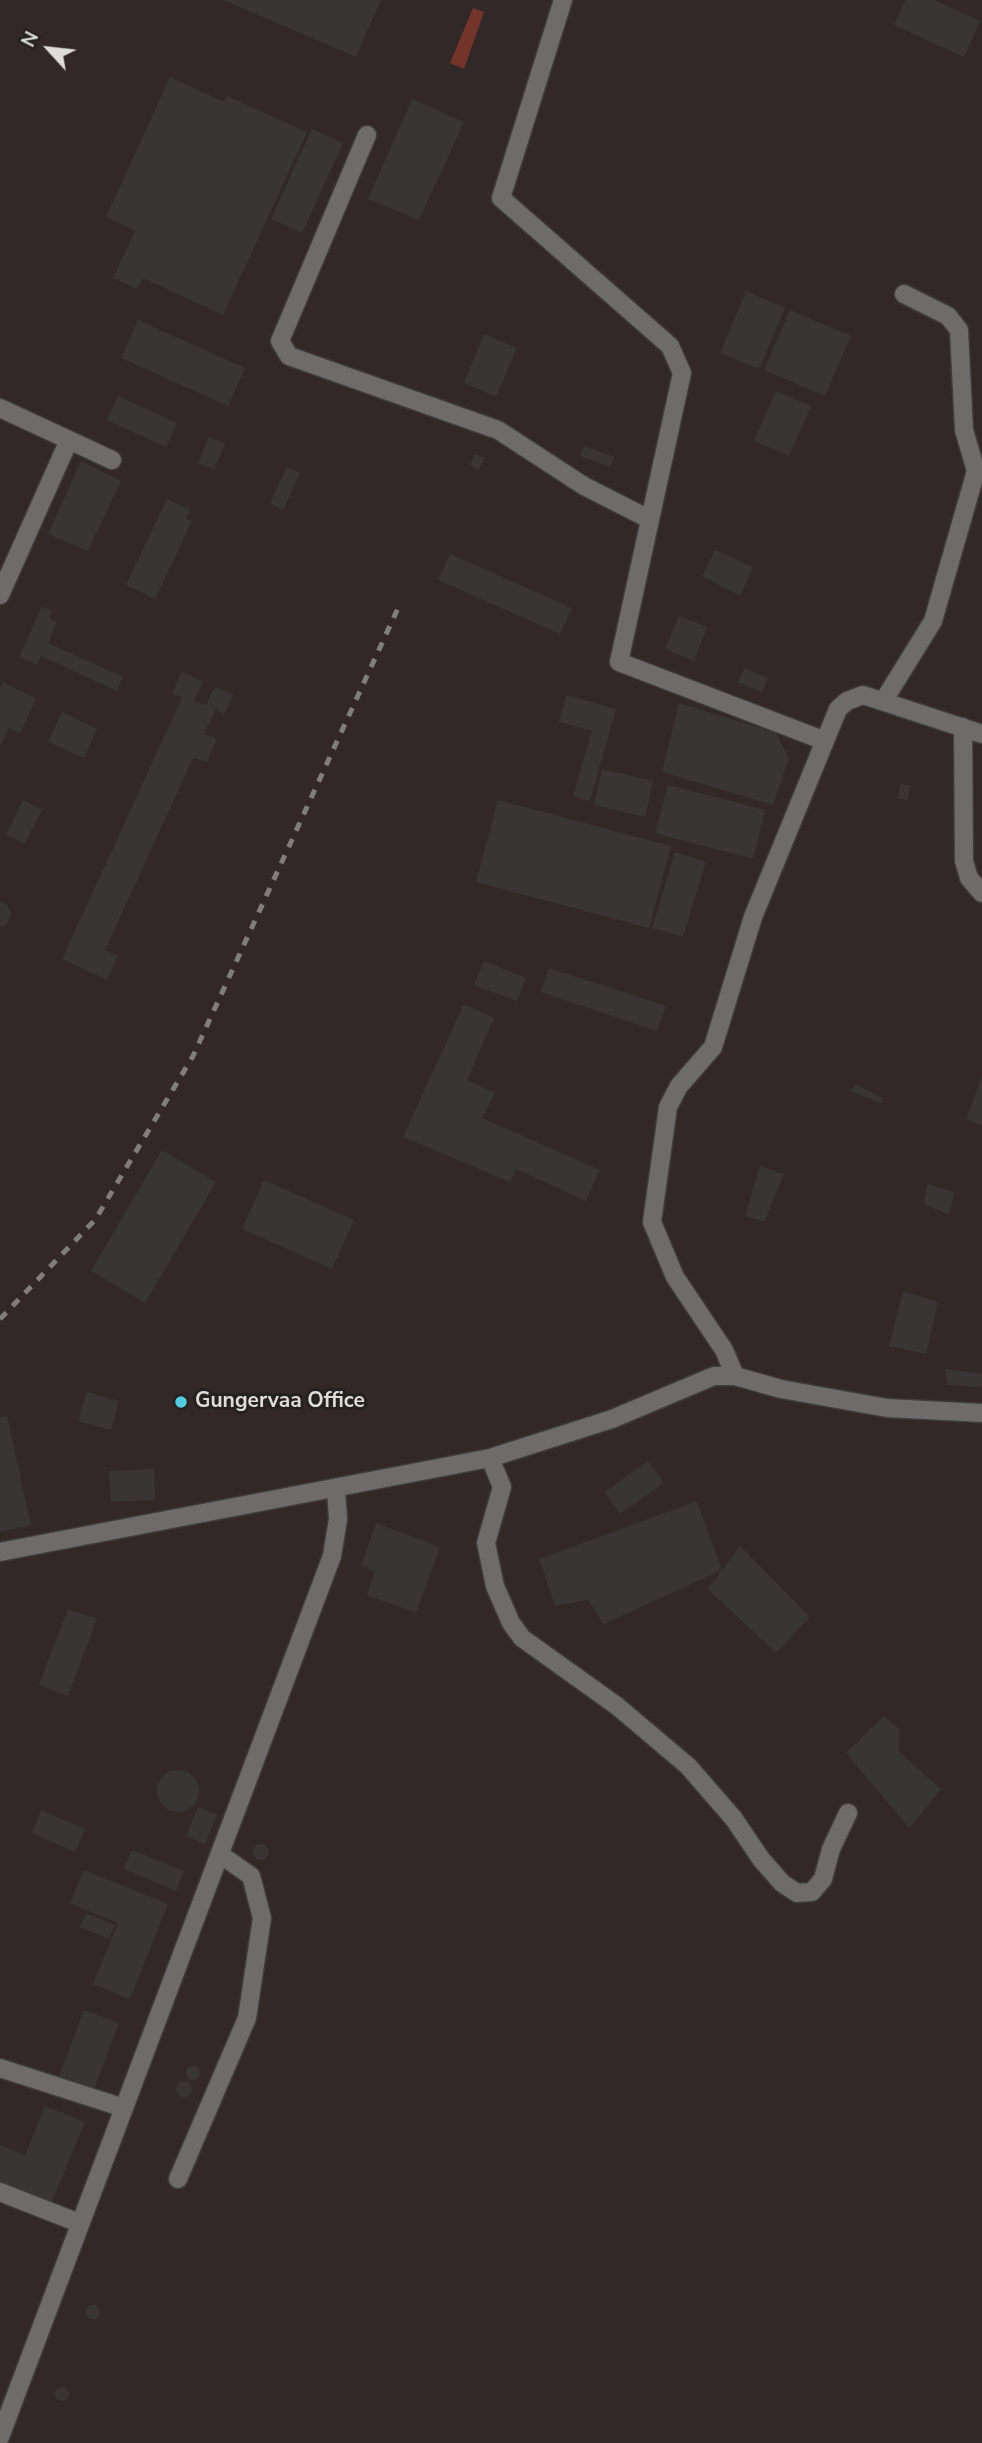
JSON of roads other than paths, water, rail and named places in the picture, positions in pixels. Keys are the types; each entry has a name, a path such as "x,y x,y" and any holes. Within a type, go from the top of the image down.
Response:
{"street":[{"path":"563,0 501,198 670,346 682,373 619,662 825,741"},
{"path":"367,135 280,341 289,356 498,430 584,486 649,519"},
{"path":"884,700 933,621 976,471 964,430 959,330 948,316 904,294"},
{"path":"0,408 112,460"},
{"path":"0,595 69,440"},
{"path":"735,1376 724,1350 675,1277 652,1222 668,1107 679,1086 713,1047 752,917 838,709 847,701 863,695 982,734"},
{"path":"963,727 964,861 969,878 982,893"},
{"path":"0,1552 336,1490 490,1458 612,1419 714,1376 735,1376 781,1390 887,1408 982,1413"},
{"path":"490,1458 502,1486 486,1543 495,1586 511,1623 522,1638 617,1706 688,1766 734,1819 761,1859 782,1883 797,1893 812,1892 823,1879 831,1849 848,1813"},
{"path":"0,2437 332,1556 337,1538 336,1490"},
{"path":"178,2179 247,2018 262,1918 251,1876 221,1855"},
{"path":"0,2068 124,2108"},
{"path":"0,2192 79,2223"}],"railway":[{"path":"0,1319 95,1220 193,1056 399,606"}],"place":[{"name":"Gungervaa Office","path":"181,1402"}]}
